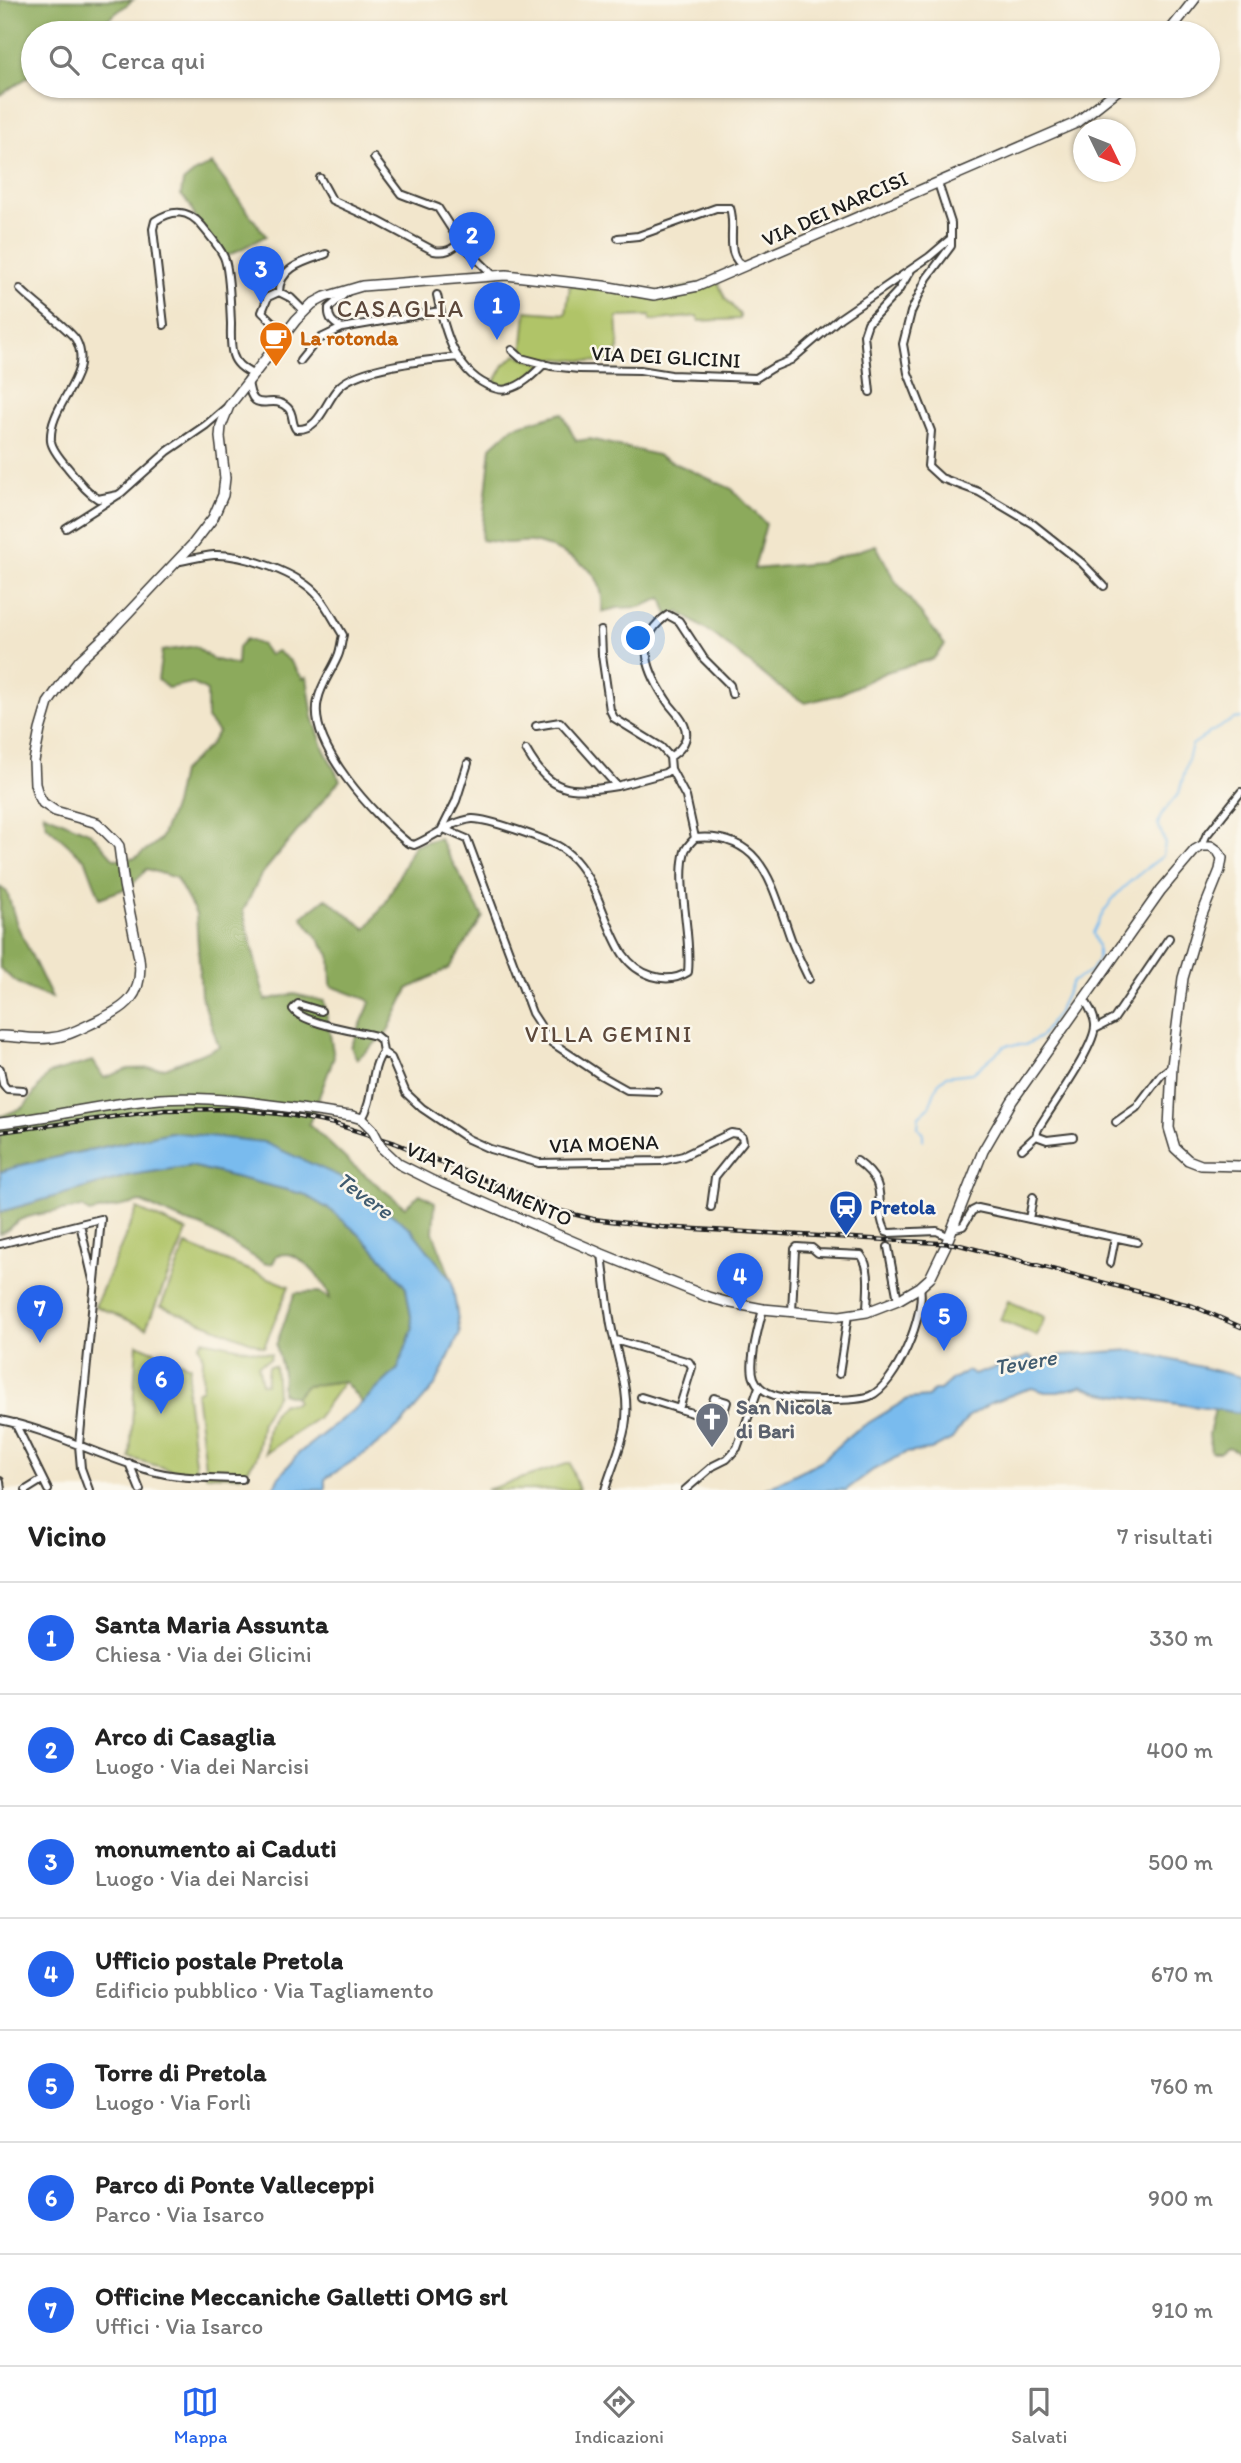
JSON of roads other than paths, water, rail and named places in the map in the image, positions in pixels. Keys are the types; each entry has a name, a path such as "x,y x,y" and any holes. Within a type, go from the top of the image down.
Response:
{"street":[{"path":"1177,21 1194,0"},
{"name":"VIA DEI NARCISI","path":"0,1036 46,1039 69,1034 121,1009 138,987 141,968 119,846 97,823 55,811 43,803 35,785 34,761 48,703 80,660 110,632 203,532 223,495 225,468 220,437 221,426 229,406 304,311 325,297 352,289 494,276 557,280 654,295 698,286 1076,123 1108,98"},
{"path":"374,158 401,194 438,208 465,250 494,276"},
{"path":"320,178 332,200 378,220 435,251 453,249 460,242"},
{"path":"938,183 951,223 951,246 928,278 911,312 903,344 908,373 931,431 928,466 941,478 979,492 1033,524 1082,563 1104,586"},
{"name":"VIA DEI NARCISI","path":"618,239 638,236 716,208 730,208 734,218 733,256 737,263 746,267"},
{"path":"164,325 153,229 155,221 165,214 185,212 195,219 224,258 231,347 234,359 250,377 249,393 254,401 261,404 274,402 286,406 291,411 292,423 296,429 304,430 315,423 341,385 352,378 394,366 458,357"},
{"name":"VIA DEI GLICINI","path":"512,350 521,358 544,364 594,371 640,370 671,375 756,378 791,360 840,318 947,244 950,238"},
{"path":"279,292 279,282 286,272 326,254"},
{"name":"VIA DEI GLICINI","path":"870,392 864,335 868,323 898,291 912,268"},
{"path":"20,289 76,338 80,355 80,372 60,404 54,420 51,443 91,495 98,499 118,495"},
{"path":"342,328 334,324 328,315 329,308 352,289"},
{"path":"279,292 291,298 304,311"},
{"path":"279,292 268,298 262,312 285,334"},
{"path":"437,295 440,311 458,357 467,372 480,381 505,390 517,386 544,364"},
{"path":"300,362 317,340 342,328 440,311"},
{"path":"66,528 118,495 168,451 229,406"},
{"path":"174,562 214,555 233,557 276,568 302,580 319,597 343,635 339,654 317,703 318,724 324,741 365,803 408,843 414,845 472,819 486,821 559,846 573,857 585,873 625,957 647,974 664,980 680,977 688,972 690,952 683,868 686,849 695,838"},
{"path":"670,757 682,748 686,727 658,687 646,657 646,644 657,622 668,615 679,621 704,659 730,685 732,694"},
{"path":"601,631 610,710 614,718 661,747 670,757 671,769 686,797 695,838"},
{"path":"536,726 560,722 617,786"},
{"path":"526,750 538,771 566,789 583,791 617,786 666,773 671,769"},
{"path":"443,832 443,824 452,813 468,763"},
{"path":"1241,792 1206,835 1202,846 1211,846 1222,858 1220,870 1201,917 1184,978 1172,1066 1169,1128 1175,1148 1188,1160 1201,1165 1241,1166"},
{"path":"443,832 467,839 531,1013 551,1042 627,1090 657,1091"},
{"path":"695,838 724,838 754,854 765,869 778,898 792,942 809,979"},
{"name":"VIA TAGLIAMENTO","path":"362,1119 372,1129 382,1148 399,1164 418,1175 708,1297 763,1309 792,1312 848,1315 867,1312 898,1300 920,1287 936,1269 983,1151 1012,1101 1161,890 1186,859 1202,846"},
{"path":"1095,1029 1114,1019 1169,938"},
{"path":"1022,1149 1036,1136 1089,1046 1095,1029 1092,1012 1084,999"},
{"name":"VIA MOENA","path":"321,1011 304,1004 298,1004 293,1009 295,1014 308,1020 376,1036 381,1040 383,1052 391,1058 406,1093 422,1108 468,1139 490,1149 539,1163 662,1161 683,1156 731,1133 738,1133 743,1142 715,1177 711,1206"},
{"path":"0,1123 140,1101 191,1099 239,1102 362,1119 371,1101 377,1063 383,1052"},
{"path":"1116,1122 1136,1108 1161,1075 1172,1066"},
{"path":"0,1069 3,1084 7,1089 23,1090"},
{"path":"1036,1136 1047,1140 1073,1137"},
{"path":"857,1161 871,1172 878,1182 886,1231 889,1233 951,1233 963,1226 972,1211 978,1208 1137,1242"},
{"path":"1028,1219 1032,1197"},
{"path":"0,1244 101,1219 79,1445 81,1468 89,1490"},
{"path":"80,1224 94,1284"},
{"path":"1110,1263 1115,1238"},
{"path":"792,1312 797,1247 812,1248 818,1253 861,1255 867,1271 867,1312"},
{"path":"888,1247 898,1300"},
{"path":"602,1254 614,1340 624,1387 625,1425 606,1490"},
{"path":"763,1309 751,1368 759,1387 773,1395 787,1398 854,1399 876,1392 890,1380 907,1347 919,1311 922,1295 920,1287"},
{"path":"839,1374 848,1315"},
{"path":"614,1340 689,1362 692,1367 679,1409"},
{"path":"685,1490 713,1466 727,1459 737,1448 759,1387"},
{"path":"641,1396 708,1418"},
{"path":"0,1420 176,1476 242,1479"},
{"path":"15,1423 48,1490"},
{"path":"129,1463 140,1490"},
{"path":"0,1480 1,1490"},
{"path":"26,1490 42,1480"}],"water":[{"path":"171,1132 263,1142 339,1176 410,1228 452,1281 460,1333 435,1386 402,1424 373,1448 325,1479 325,1490 273,1490 278,1478 299,1453 362,1403 398,1369 413,1328 406,1288 361,1236 332,1211 303,1194 191,1166 131,1175 0,1212 0,1172"},
{"name":"Tevere","path":"1132,1350 1241,1377 1241,1413 1101,1393 1082,1386 1058,1392 1032,1388 991,1403 968,1417 952,1439 931,1450 905,1453 873,1470 846,1490 763,1490 821,1461 852,1433 908,1399 928,1397 934,1390 940,1390 967,1371 974,1375 1029,1356 1038,1363 1062,1355"}],"waterway":[{"path":"923,1140 923,1134 918,1128 919,1116 929,1107 938,1083 946,1076 973,1073 1006,1045 1025,1045 1040,1037 1057,1014 1072,982 1090,972 1098,959 1098,946 1093,933 1106,908 1131,881 1163,856 1165,842 1158,824 1161,815 1179,793 1192,745 1234,719 1241,718"}],"railway":[{"path":"0,1132 164,1110 232,1109 289,1115 335,1124 395,1143 561,1211 593,1219 661,1227 956,1244 1193,1306 1241,1327"}],"place":[{"name":"Arco di Casaglia","path":"472,270"},
{"name":"monumento ai Caduti","path":"261,304"},
{"name":"Santa Maria Assunta","path":"497,340"},
{"name":"La rotonda","path":"276,368"},
{"name":"Pretola","path":"846,1237"},
{"name":"Ufficio postale Pretola","path":"740,1311"},
{"name":"Officine Meccaniche Galletti OMG srl","path":"40,1343"},
{"name":"Torre di Pretola","path":"944,1351"},
{"name":"Parco di Ponte Valleceppi","path":"161,1414"},
{"name":"San Nicola di Bari","path":"712,1449"}],"district":[{"name":"CASAGLIA","path":"401,309"},
{"name":"VILLA GEMINI","path":"609,1034"}]}
